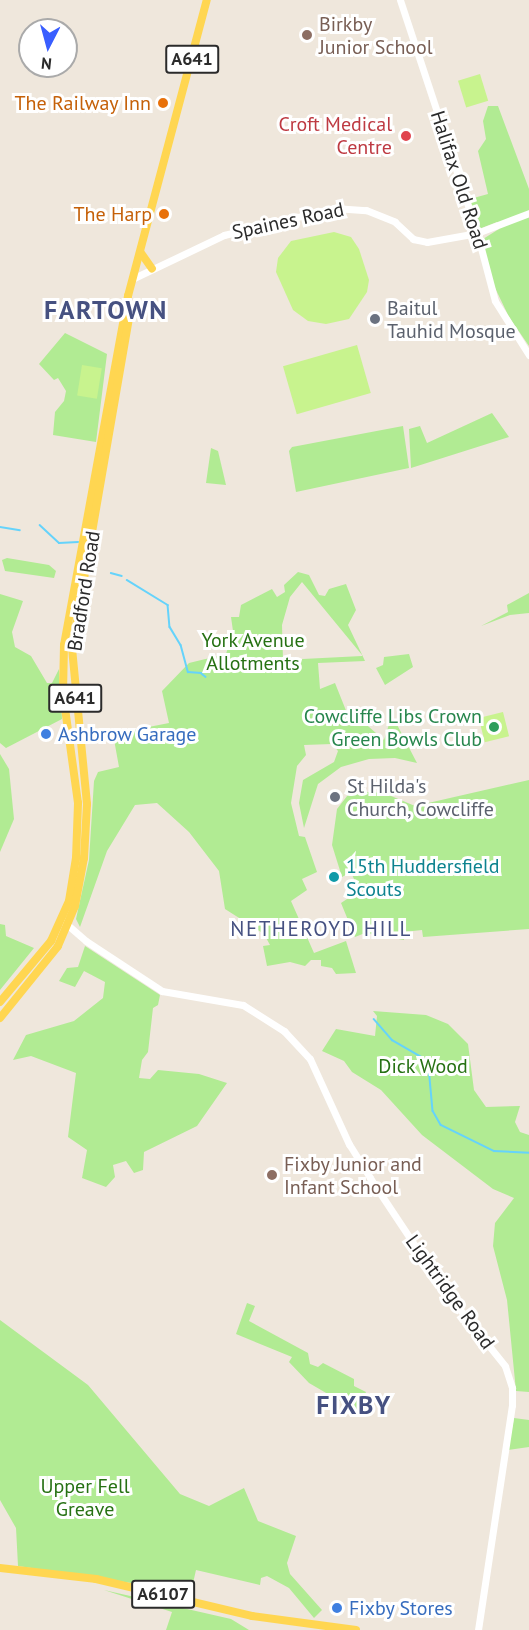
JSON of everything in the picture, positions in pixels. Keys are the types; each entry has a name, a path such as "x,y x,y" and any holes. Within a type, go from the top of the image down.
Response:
{"main road":[{"name":"A641","path":"134,278 207,0"},
{"path":"141,253 152,269"},
{"name":"Bradford Road","path":"0,1018 54,943 65,922 84,858 87,804 72,648 123,357 134,278"},
{"name":"Bradford Road","path":"65,922 76,858 78,803 63,693 64,645 109,384 134,278"},
{"name":"Bradford Road","path":"0,1002 54,943"},
{"name":"A6107","path":"0,1568 96,1580 252,1616 356,1630"}],"street":[{"name":"Halifax Old Road","path":"400,0 477,233 495,301 529,355"},
{"name":"Spaines Road","path":"134,278 224,235 334,208 360,208 380,215 419,241 477,233 529,213"},
{"name":"Lightridge Road","path":"65,922 162,991 243,1005 284,1031 310,1059 349,1144 370,1178 445,1291 499,1358 509,1377 512,1405 478,1630"}],"green space":[{"path":"480,74 488,101 466,108 458,81"},
{"path":"488,106 498,106 529,189 529,346 509,317 485,267 483,239 499,229 497,222 479,229 470,199 488,194 478,151 486,139 483,121"},
{"path":"334,232 351,237 359,249 369,280 367,292 349,319 326,324 308,321 293,310 276,272 278,258 291,241"},
{"path":"65,333 107,354 96,442 53,435 55,412 64,401 66,391 58,378 54,380 39,364"},
{"path":"357,345 371,393 297,414 283,366"},
{"path":"82,365 102,368 97,399 77,396"},
{"path":"492,413 509,437 411,468 409,429 420,426 427,443"},
{"path":"403,426 409,468 296,492 289,451 292,447"},
{"path":"211,448 218,451 226,485 206,483"},
{"path":"7,558 49,565 56,571 54,578 5,571 2,560"},
{"name":"York Avenue Allotments","path":"298,572 309,575 319,595 325,596 329,589 346,584 356,610 348,625 365,661 318,663 320,689 335,683 351,723 361,720 384,740 392,715 417,763 395,758 369,759 341,767 318,784 304,828 299,803 303,780 334,762 338,751 332,744 304,745 306,755 297,766 291,803 299,836 305,837 317,872 302,879 307,890 291,901 314,953 346,941 356,973 336,974 332,968 321,966 321,960 311,960 305,966 290,962 267,966 263,946 270,945 264,934 225,909 219,871 189,832 157,803 135,805 107,851 80,927 76,919 89,860 94,781 98,772 119,767 113,734 169,723 162,691 189,663 226,654 233,631 231,617 239,617 241,605 272,589 277,597 285,592 284,585","holes":["302,582 362,655 283,660 282,625 290,597"]},
{"path":"529,593 529,613 510,615 481,626 508,612 507,605"},
{"path":"0,594 23,601 12,632 15,647 31,656 47,683 52,683 59,669 62,719 6,748 0,743"},
{"path":"409,654 413,667 385,685 376,668 383,665 384,657"},
{"name":"Cowcliffe Libs Crown Green Bowls Club","path":"503,712 509,736 485,742 479,718"},
{"path":"0,754 9,769 14,819 0,852"},
{"path":"529,780 529,929 423,937 422,930 404,932 404,940 365,933 355,937 341,903 359,891 351,872 342,877 332,845 337,809 351,791 384,793 415,806"},
{"path":"0,924 5,925 6,936 34,948 0,990"},
{"path":"85,946 160,995 158,1005 153,1008 148,1052 142,1060 139,1078 150,1079 158,1070 199,1074 227,1083 197,1126 144,1152 143,1170 134,1173 126,1161 113,1165 115,1177 106,1187 82,1178 87,1150 68,1137 76,1073 31,1056 13,1060 26,1035 74,1021 103,998 105,982 84,971 75,987 59,981 67,968 78,967"},
{"name":"Dick Wood","path":"373,1011 426,1015 448,1024 468,1044 474,1090 486,1107 520,1106 515,1122 520,1132 529,1135 529,1392 516,1391 507,1300 493,1246 495,1223 514,1198 493,1189 422,1135 381,1090 352,1072 344,1061 322,1051 336,1029 375,1036 377,1016"},
{"path":"247,1303 255,1306 249,1321 308,1353 310,1364 318,1367 323,1363 354,1379 354,1386 366,1392 357,1411 309,1383 289,1362 292,1357 236,1334"},
{"name":"Upper Fell Greave","path":"0,1320 88,1385 180,1494 209,1506 244,1488 258,1521 296,1536 287,1563 290,1574 322,1610 314,1618 289,1588 267,1576 261,1578 260,1585 196,1570 191,1592 18,1566 16,1528 0,1500"},
{"path":"514,1418 529,1420 529,1447 508,1450"},
{"path":"104,1590 231,1619 249,1630 166,1630 172,1612"}],"waterway":[{"path":"40,525 59,543 78,542"},
{"path":"0,527 20,530"},
{"path":"111,573 122,576"},
{"path":"127,580 168,605 170,627 181,645 188,672 201,673 206,677"},
{"path":"374,1019 392,1040 422,1057 429,1067 433,1111 441,1125 494,1151 529,1153"}],"place":[{"name":"Birkby Junior School","path":"307,35"},
{"name":"The Railway Inn","path":"163,103"},
{"name":"Croft Medical Centre","path":"406,136"},
{"name":"The Harp","path":"164,214"},
{"name":"Baitul Tauhid Mosque","path":"375,319"},
{"name":"Cowcliffe Libs Crown Green Bowls Club","path":"494,727"},
{"name":"Ashbrow Garage","path":"46,734"},
{"name":"St Hilda's Church, Cowcliffe","path":"335,797"},
{"name":"15th Huddersfield Scouts","path":"334,877"},
{"name":"Fixby Junior and Infant School","path":"272,1175"},
{"name":"Fixby Stores","path":"337,1608"}],"district":[{"name":"FARTOWN","path":"106,310"},
{"name":"NETHEROYD HILL","path":"321,929"},
{"name":"FIXBY","path":"354,1405"}]}
